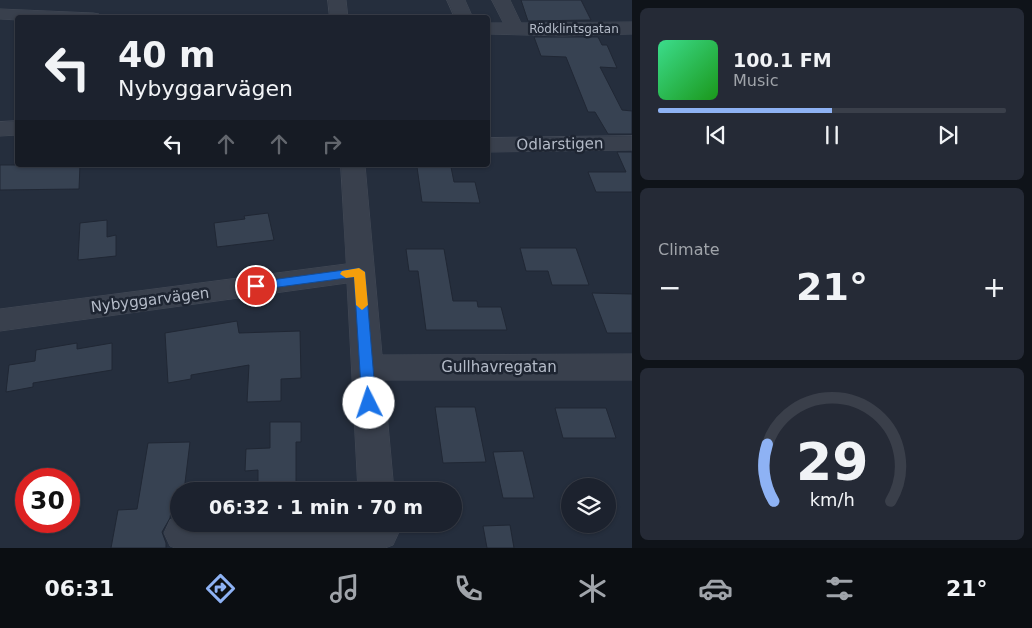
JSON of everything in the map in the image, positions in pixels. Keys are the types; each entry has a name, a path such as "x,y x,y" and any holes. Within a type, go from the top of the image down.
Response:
{"street":[{"path":"337,0 339,15"},
{"path":"456,0 463,15"},
{"name":"Rödklintsgatan","path":"501,0 515,29"},
{"path":"0,14 23,15"},
{"name":"Rödklintsgatan","path":"490,28 563,30 632,28"},
{"path":"0,128 15,128"},
{"name":"Odlarstigen","path":"490,146 632,143"},
{"path":"353,167 359,272 375,482"},
{"name":"Nybyggarvägen","path":"0,320 359,272"},
{"name":"Gullhavregatan","path":"367,368 632,367"},
{"path":"183,534 380,535"}],"building":[{"path":"521,0 581,0 591,20 528,21"},
{"path":"534,37 598,37 602,45 607,45 617,68 600,67 622,110 632,111 632,134 608,134 595,112 588,112 566,57 541,56"},
{"path":"617,152 632,152 632,192 596,192 588,172 626,172"},
{"path":"0,165 15,165 15,167 80,167 79,189 0,190"},
{"path":"417,167 451,167 454,182 475,182 480,203 422,202"},
{"path":"268,213 274,240 217,247 214,223 245,219 244,216"},
{"path":"107,220 107,237 116,235 116,256 78,260 80,223"},
{"path":"520,248 576,248 589,285 552,285 548,271 526,271"},
{"path":"406,249 444,249 453,301 477,301 478,307 501,307 507,330 426,330 418,271 409,271"},
{"path":"592,293 632,294 632,333 607,333"},
{"path":"237,321 239,333 300,331 301,378 281,379 281,401 247,402 249,365 191,375 191,379 168,383 165,333"},
{"path":"77,343 77,349 112,343 112,370 33,383 33,387 6,392 9,365 35,361 36,350"},
{"path":"435,407 475,407 486,462 443,463"},
{"path":"555,408 606,408 616,438 563,438"},
{"path":"270,422 301,422 301,442 296,442 296,482 258,482 258,470 245,471 246,449 270,448"},
{"path":"190,442 185,482 170,482 170,518 162,532 166,548 111,548 118,510 137,509 148,443"},
{"path":"523,451 534,498 503,498 493,452"},
{"path":"510,525 514,548 487,548 483,526"}],"slow traffic":[{"path":"346,274 359,272 362,305"}],"route":[{"path":"256,286 359,272 369,403"}]}
